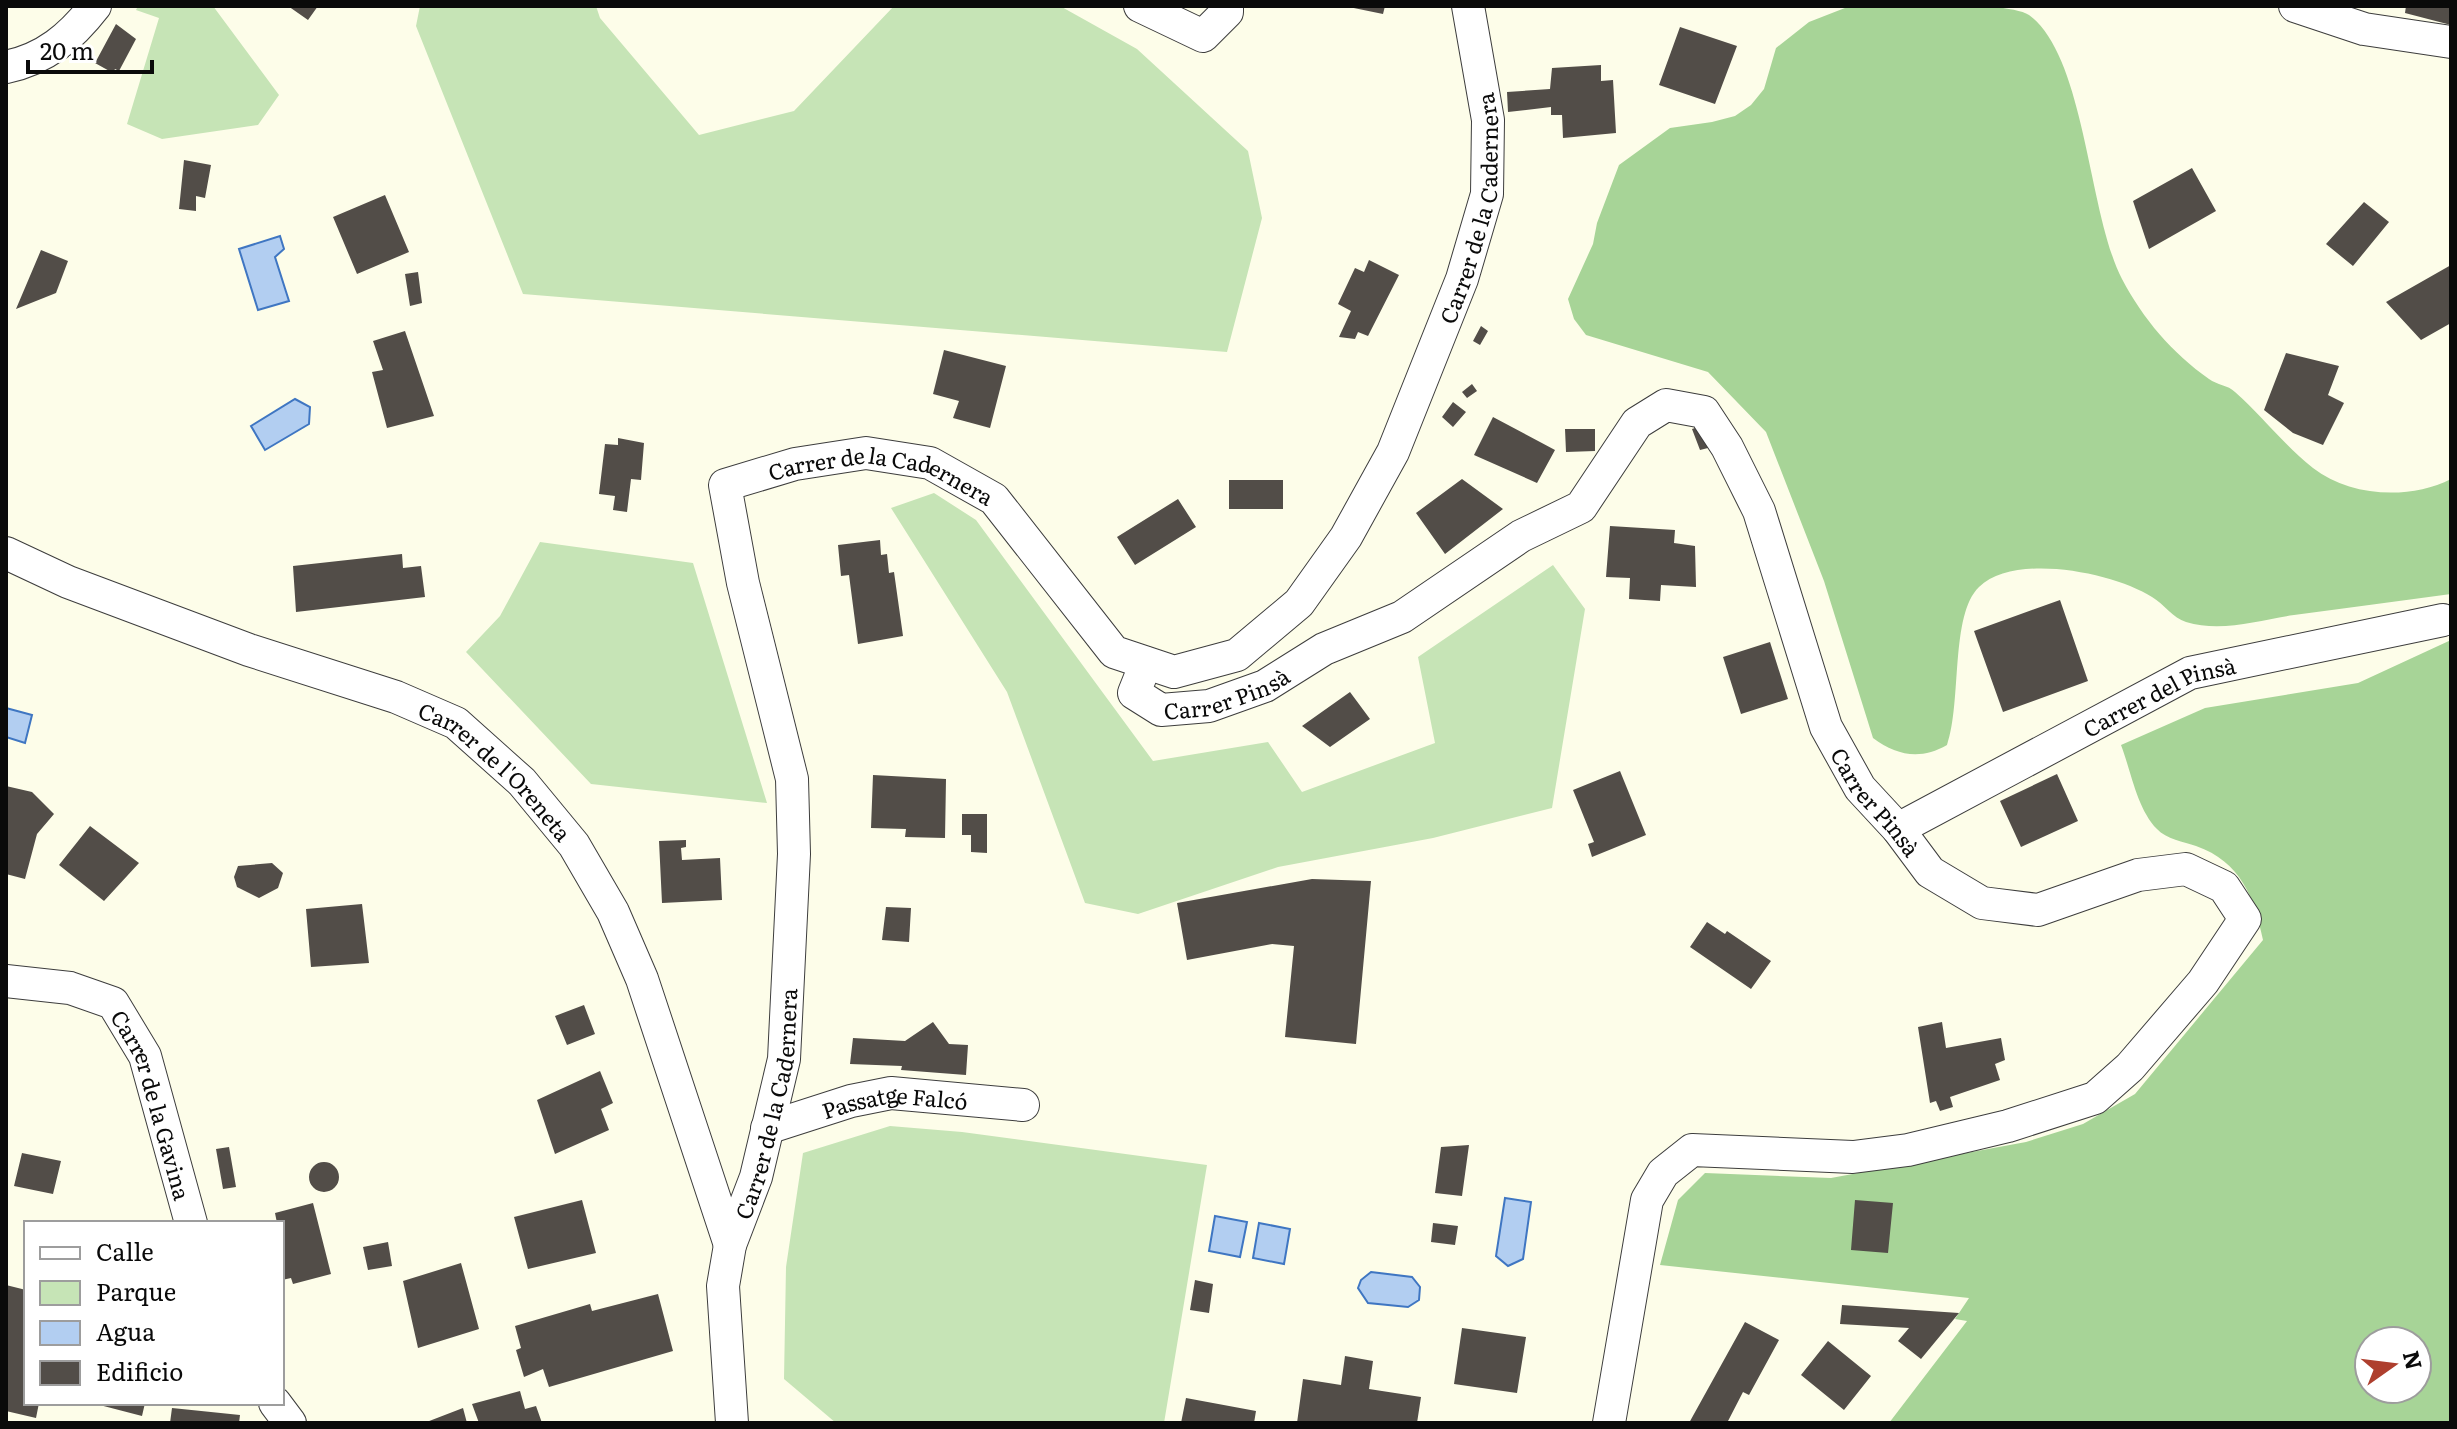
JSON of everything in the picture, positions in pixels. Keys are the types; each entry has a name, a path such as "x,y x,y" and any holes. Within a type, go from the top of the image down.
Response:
{"street":[{"path":"6,67 33,61 75,31 95,6"},
{"path":"1140,6 1203,36 1227,12 1227,6"},
{"name":"Carrer de la Cadernera","path":"732,1423 723,1286 730,1245 756,1177 784,1059 794,854 792,779 743,583 725,485 795,464 866,453 930,463 994,499 1114,652 1174,672 1237,655 1299,603 1346,537 1393,452 1462,279 1487,194 1488,120 1468,6"},
{"path":"2295,6 2356,17 2451,42"},
{"name":"Carrer Pinsà","path":"1146,663 1134,693 1161,710 1209,706 1265,686 1324,649 1402,617 1521,536 1581,507 1637,423 1666,405 1704,412 1727,447 1759,511 1826,727 1860,788 1898,829 1930,872 1982,903 2038,910 2138,875 2186,869 2224,887 2245,919 2203,982 2130,1067 2095,1098 2008,1126 1880,1154 1853,1157 1692,1150 1682,1157 1663,1173 1647,1200 1609,1423"},
{"name":"Carrer de l'Oreneta","path":"6,553 68,582 221,640 396,697 456,723 522,782 574,845 613,912 642,979 730,1245"},
{"name":"Carrer del Pinsà","path":"1898,829 2190,673 2443,620"},
{"name":"Carrer de la Gavina","path":"6,981 70,988 113,1003 145,1056 190,1221"},
{"name":"Passatge Falcó","path":"767,1128 851,1101 891,1093 1023,1105"},
{"path":"276,1405 290,1423"}],"green space":[{"path":"138,6 213,6 279,95 258,125 162,139 127,124 159,18 136,10"},
{"path":"420,6 596,6 600,18 699,135 794,111 894,6 1060,6 1137,49 1248,151 1262,218 1227,352 523,294 416,26"},
{"path":"1850,6 1996,7 2029,15 2048,36 2063,65 2075,100 2111,251 2122,279 2139,308 2183,358 2209,379 2232,390 2283,441 2328,478 2362,490 2380,492 2417,490 2451,479 2451,594 2213,626 2181,620 2152,597 2114,580 2065,570 2016,570 1995,576 1979,587 1970,600 1960,638 1947,745 1928,753 1909,754 1891,749 1873,738 1824,581 1766,432 1708,372 1586,335 1574,319 1568,299 1593,244 1597,223 1619,165 1670,128 1735,116 1751,105 1764,89 1776,48 1809,22"},
{"path":"934,493 976,520 1153,761 1268,742 1302,792 1435,743 1418,657 1553,565 1585,609 1552,808 1433,838 1278,867 1138,914 1085,903 1007,692 891,508"},
{"path":"540,542 693,563 767,803 591,784 466,652 500,616"},
{"path":"2451,640 2451,1423 1889,1423 1967,1321 1955,1319 1969,1298 1660,1265 1678,1200 1705,1173 1831,1178 2026,1142 2083,1124 2135,1094 2263,940 2250,896 2235,871 2211,853 2165,835 2150,821 2139,800 2121,745 2205,708 2358,683"},
{"path":"890,1126 962,1132 1207,1165 1164,1423 836,1423 784,1379 786,1267 803,1153"}],"water":[{"path":"280,236 284,249 275,257 289,301 258,310 239,249"},
{"path":"295,399 310,407 309,424 265,450 251,426"},
{"path":"6,708 32,715 25,743 6,737"},
{"path":"1505,1198 1531,1202 1523,1259 1508,1266 1496,1256"},
{"path":"1215,1216 1247,1222 1240,1257 1209,1251"},
{"path":"1259,1223 1290,1229 1284,1264 1253,1258"},
{"path":"1371,1272 1412,1277 1420,1287 1419,1300 1408,1307 1368,1303 1358,1288 1361,1280"}],"building":[{"path":"288,6 318,6 308,20"},
{"path":"1344,6 1385,6 1383,14"},
{"path":"2406,6 2451,6 2451,25 2405,13"},
{"path":"116,24 136,39 119,71 115,69 113,73 95,63"},
{"path":"1680,27 1737,46 1715,104 1659,85"},
{"path":"1601,65 1601,81 1613,80 1616,133 1563,138 1562,115 1551,115 1551,107 1508,112 1507,92 1550,89 1552,68"},
{"path":"184,160 211,165 205,198 196,196 196,211 179,209"},
{"path":"2192,168 2216,211 2149,249 2133,201"},
{"path":"385,195 409,252 357,274 333,217"},
{"path":"2364,202 2389,222 2353,266 2326,244"},
{"path":"41,250 68,261 56,293 16,309"},
{"path":"1369,260 1399,275 1368,336 1358,332 1355,339 1339,337 1351,311 1338,304 1355,268 1364,272"},
{"path":"2451,265 2451,323 2421,340 2386,302"},
{"path":"418,272 422,303 410,306 405,274"},
{"path":"1481,326 1488,331 1480,345 1473,341"},
{"path":"405,331 434,416 387,428 372,372 383,370 373,341"},
{"path":"944,350 1006,366 990,428 953,418 959,401 933,394"},
{"path":"2286,353 2339,366 2328,395 2344,403 2323,445 2293,433 2264,410"},
{"path":"1472,384 1477,391 1467,398 1462,392"},
{"path":"1453,402 1466,412 1453,427 1442,417"},
{"path":"1493,417 1555,450 1537,483 1474,455"},
{"path":"1698,427 1716,446 1700,450 1692,429"},
{"path":"1565,429 1595,429 1595,451 1566,452"},
{"path":"618,438 644,443 641,480 631,479 627,512 613,510 615,496 599,494 605,444 618,445"},
{"path":"1462,479 1503,509 1445,554 1416,513"},
{"path":"1229,480 1283,480 1283,509 1229,509"},
{"path":"1178,499 1196,527 1135,565 1117,537"},
{"path":"1610,526 1675,530 1674,543 1695,546 1696,587 1661,585 1660,601 1629,599 1630,578 1606,577"},
{"path":"880,540 881,555 887,554 889,573 894,572 903,636 858,644 849,575 841,576 838,545"},
{"path":"402,554 403,568 421,566 425,597 296,612 293,566"},
{"path":"2060,600 2088,681 2003,712 1974,631"},
{"path":"1770,642 1788,699 1741,714 1723,657"},
{"path":"1350,692 1370,719 1330,747 1302,726"},
{"path":"1620,771 1646,835 1592,857 1588,844 1594,842 1573,790"},
{"path":"2057,774 2078,821 2021,847 2000,801"},
{"path":"873,775 946,779 945,838 905,837 906,829 871,828"},
{"path":"6,786 32,792 54,814 37,834 25,879 6,874"},
{"path":"962,814 987,814 987,853 971,852 971,835 962,835"},
{"path":"90,826 139,863 104,901 59,865"},
{"path":"686,840 686,847 681,848 682,860 720,858 722,900 662,903 659,841"},
{"path":"272,863 283,873 278,888 259,898 237,887 234,877 238,866"},
{"path":"1312,879 1371,881 1356,1044 1285,1037 1294,946 1272,944 1187,960 1177,903"},
{"path":"362,904 369,963 311,967 306,909"},
{"path":"886,907 911,908 909,942 882,940"},
{"path":"1707,922 1725,934 1727,931 1771,961 1751,989 1690,947"},
{"path":"584,1005 595,1034 567,1045 555,1016"},
{"path":"933,1022 949,1044 968,1045 966,1075 901,1070 902,1066 850,1064 853,1038 905,1041"},
{"path":"1942,1022 1946,1048 2001,1038 2005,1060 1995,1064 2000,1080 1950,1097 1953,1107 1940,1111 1936,1101 1930,1103 1918,1027"},
{"path":"600,1071 613,1103 601,1109 609,1130 555,1154 537,1100"},
{"path":"1469,1145 1462,1196 1435,1193 1441,1147"},
{"path":"229,1147 236,1187 223,1189 216,1149"},
{"path":"22,1153 61,1161 53,1194 14,1186"},
{"path":"324,1162 330,1163 338,1171 338,1183 330,1191 324,1192 318,1191 310,1183 309,1177 310,1171 318,1163"},
{"path":"582,1200 596,1253 528,1269 514,1217"},
{"path":"1855,1200 1893,1203 1888,1253 1851,1250"},
{"path":"313,1203 331,1274 293,1284 291,1278 284,1280 284,1221 277,1221 275,1213"},
{"path":"1433,1223 1458,1226 1455,1245 1431,1242"},
{"path":"388,1242 392,1266 368,1270 363,1247"},
{"path":"461,1263 479,1329 418,1348 403,1281"},
{"path":"1195,1280 1213,1284 1209,1313 1190,1310"},
{"path":"6,1285 24,1290 24,1405 39,1405 36,1418 6,1411"},
{"path":"658,1294 673,1351 549,1387 543,1369 524,1377 516,1350 521,1348 515,1326 590,1304 592,1311"},
{"path":"1842,1305 1959,1313 1921,1359 1898,1341 1909,1328 1840,1324"},
{"path":"1745,1322 1779,1340 1749,1395 1743,1392 1727,1423 1689,1423"},
{"path":"1462,1328 1526,1337 1517,1393 1454,1384"},
{"path":"1828,1341 1871,1376 1844,1410 1801,1375"},
{"path":"1345,1356 1373,1361 1369,1389 1421,1397 1417,1423 1297,1423 1303,1379 1341,1385"},
{"path":"520,1391 525,1409 536,1406 542,1423 479,1423 472,1404"},
{"path":"1186,1398 1256,1411 1254,1423 1181,1423"},
{"path":"100,1405 145,1405 142,1416"},
{"path":"172,1408 240,1415 239,1423 170,1423"},
{"path":"463,1408 467,1423 424,1423"}]}
